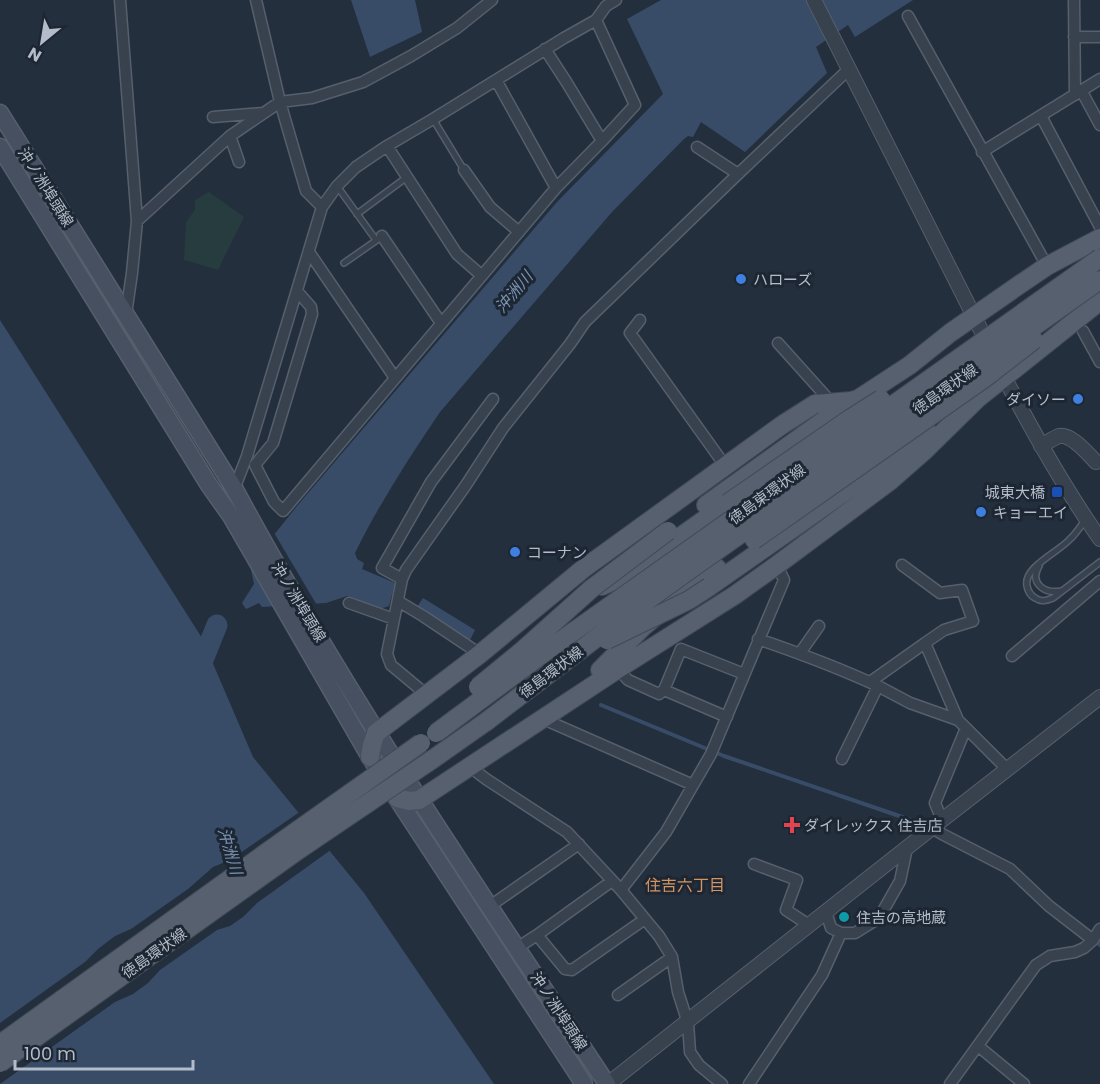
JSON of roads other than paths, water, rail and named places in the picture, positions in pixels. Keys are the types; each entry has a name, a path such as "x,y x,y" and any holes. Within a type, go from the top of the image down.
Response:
{"main road":[{"name":"沖ノ洲埠頭線","path":"0,113 234,488 252,538 296,612 608,1084"},
{"name":"沖ノ洲埠頭線","path":"0,147 209,485 231,516 252,538"},
{"path":"370,757 376,733 482,652 583,569 782,425 815,404 858,399 910,365 973,316 1047,266 1100,238"},
{"name":"徳島東環状線","path":"428,738 565,637 1100,258"},
{"name":"徳島環状線","path":"0,1063 297,851 487,721 691,569 1100,280"},
{"path":"541,718 593,677 666,606 754,540 986,378 1100,285"},
{"path":"482,652 526,623 626,575 851,418 1043,299"},
{"name":"徳島環状線","path":"419,800 512,740 541,718 735,595 777,565 890,481 977,399 1100,301"},
{"path":"487,721 558,668 601,643 689,600 709,587 865,480 977,399"},
{"path":"428,738 477,687 523,651 591,589 668,531 851,401"},
{"name":"沖ノ洲埠頭線","path":"296,612 370,757 584,1084"},
{"name":"徳島環状線","path":"0,1044 428,738"},
{"path":"397,798 409,801 419,800"}],"street":[{"path":"120,0 137,221 126,315"},
{"path":"256,0 280,102 306,191 322,207"},
{"path":"137,221 230,136 280,102 312,98 363,82 457,28 492,0"},
{"path":"231,516 234,488 247,456 322,207 337,186 356,168 387,146 596,20 606,6 616,0"},
{"path":"814,0 1041,446 1100,539"},
{"path":"1074,0 1078,92 1100,125"},
{"path":"909,16 982,152 1047,266"},
{"path":"297,291 310,307 312,314 273,443 255,465 274,501 283,511 556,188 635,105 596,20"},
{"path":"1074,37 1100,37"},
{"path":"545,49 602,141"},
{"path":"427,695 391,665 387,654 405,570 466,485 503,428 585,322 738,174 846,63"},
{"path":"982,152 1100,79"},
{"path":"496,80 556,188"},
{"path":"213,117 264,113"},
{"path":"1041,116 1100,226"},
{"path":"230,136 239,162"},
{"path":"387,146 457,254 481,275"},
{"path":"697,147 738,174"},
{"path":"464,170 490,207 519,232"},
{"path":"379,238 441,323"},
{"path":"309,252 395,378"},
{"path":"640,320 630,333 726,466"},
{"path":"1083,331 1100,362"},
{"path":"778,343 831,402"},
{"path":"402,579 382,568 431,482 493,399"},
{"path":"1041,446 1055,437 1069,437 1098,463"},
{"path":"209,485 217,488 234,488"},
{"path":"621,890 666,832 712,751 784,580 777,565"},
{"path":"842,759 874,684 944,630 973,621 962,590 940,593 902,565"},
{"path":"1012,656 1100,581"},
{"path":"398,601 482,652"},
{"path":"349,603 394,619"},
{"path":"800,653 819,626"},
{"path":"758,639 853,674 910,703 962,724"},
{"path":"925,643 962,724 1008,770"},
{"path":"618,669 628,680 659,694 664,690 681,649 744,674"},
{"path":"664,690 727,717"},
{"path":"608,1084 1100,698"},
{"path":"541,718 693,785"},
{"path":"962,724 934,803 937,824 942,834 1010,869 1049,906 1093,940"},
{"path":"469,766 567,832 621,890 659,936 672,957 678,992 688,1023 690,1053 699,1065 722,1084"},
{"path":"490,906 579,844"},
{"path":"826,912 831,928 842,933 855,933 879,918 900,881 907,848"},
{"path":"754,864 797,880 786,910 809,925"},
{"path":"517,948 612,881"},
{"path":"537,935 565,969 573,970 645,919"},
{"path":"950,1084 1036,964 1050,956 1075,952 1084,948 1100,929"},
{"path":"749,1084 822,975 842,933"},
{"path":"618,995 672,957"},
{"path":"978,1046 1024,1084"}],"lane":[{"path":"433,119 464,170"},
{"path":"357,214 407,177"},
{"path":"337,186 357,214 379,238 344,262"},
{"path":"1086,519 1070,540 1029,574 1026,584 1031,595 1041,601 1047,600 1053,598 1100,562"},
{"path":"1042,561 1035,577 1038,583 1047,591 1053,593 1062,591"}],"water":[{"path":"351,0 415,0 422,32 370,57"},
{"path":"661,0 913,0 855,37 848,25 816,47 827,73 745,152 701,122 693,137 688,136 684,139 612,212 440,412 374,517 355,553 357,559 364,563 362,569 395,583 389,606 380,609 347,596 326,603 262,607 259,603 246,609 242,603 254,584 250,565 297,506 557,202 663,94 627,19"},
{"path":"0,320 202,638 253,757 364,893 494,1084 0,1084"},
{"path":"423,598 475,630 470,640 417,607"}],"waterway":[{"name":"沖洲川","path":"196,677 217,625"},
{"path":"601,705 724,756 914,821"}],"place":[{"name":"ハローズ","path":"741,279"},
{"name":"ダイソー","path":"1078,399"},
{"name":"城東大橋","path":"1057,492"},
{"name":"キョーエイ","path":"981,512"},
{"name":"コーナン","path":"515,552"},
{"name":"ダイレックス 住吉店","path":"792,825"},
{"name":"住吉の高地蔵","path":"844,917"}],"district":[{"name":"住吉六丁目","path":"685,885"}]}
